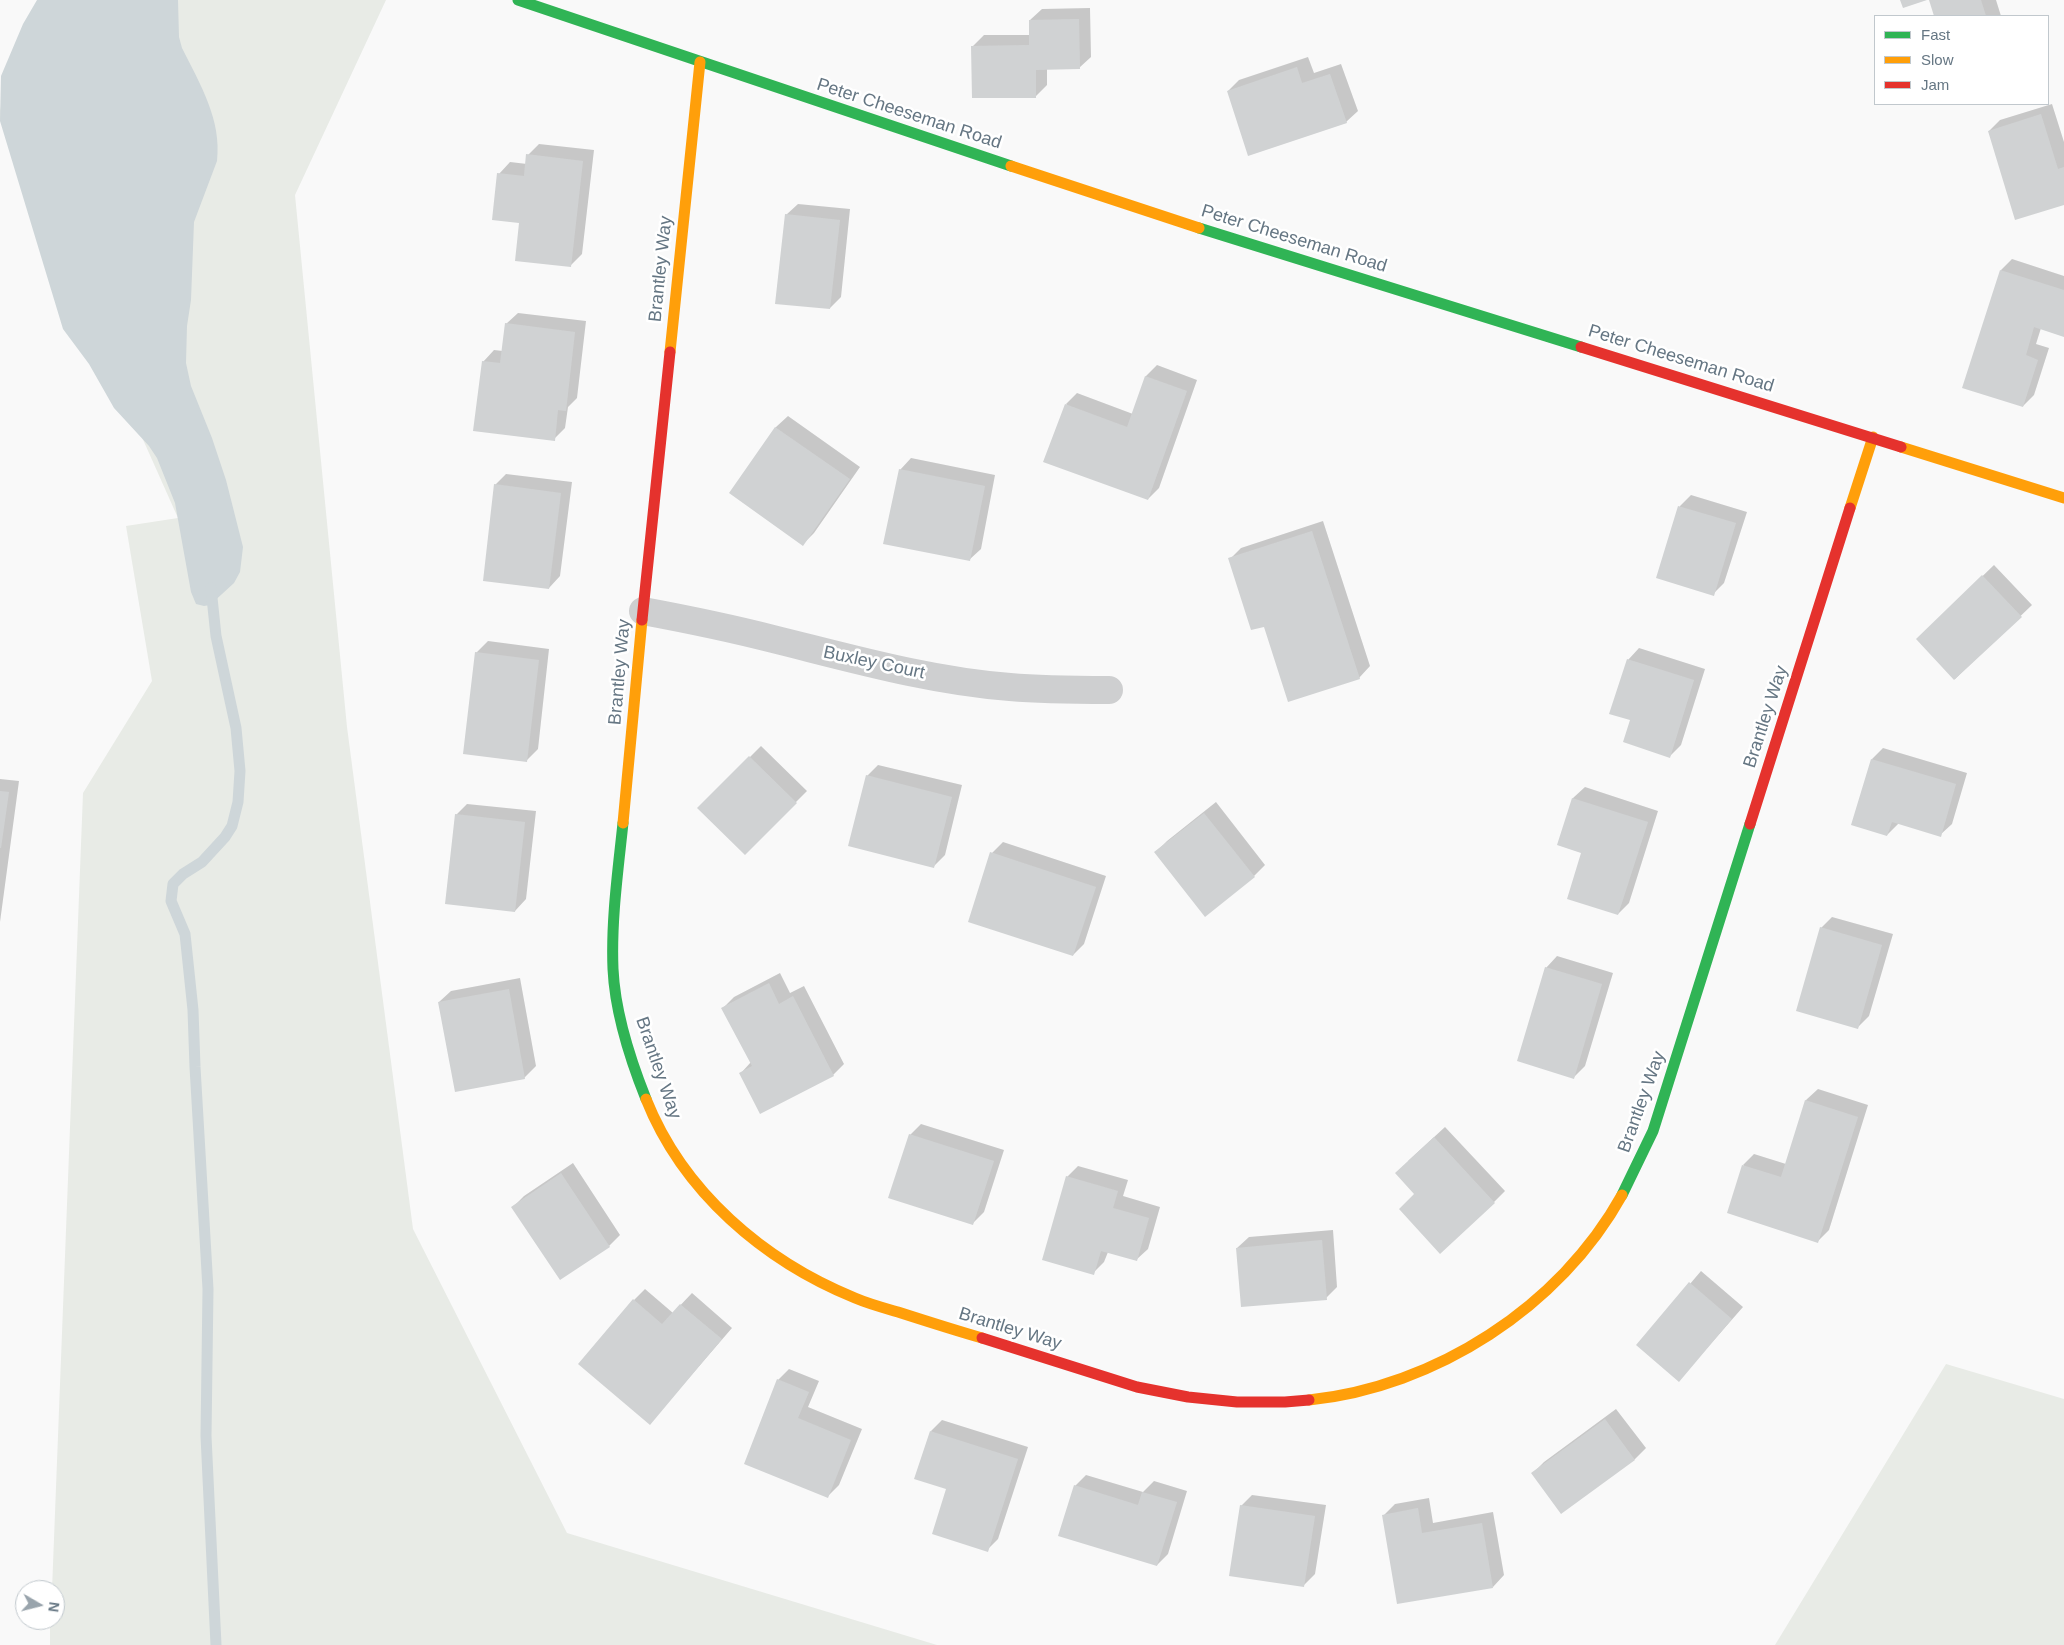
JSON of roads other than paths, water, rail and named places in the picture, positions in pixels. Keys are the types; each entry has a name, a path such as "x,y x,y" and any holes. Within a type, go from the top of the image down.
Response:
{"street":[{"name":"Peter Cheeseman Road","path":"518,0 1154,214 2064,498"},
{"name":"Brantley Way","path":"700,62 643,611 616,895 613,972 622,1018 648,1105 664,1138 684,1170 707,1198 734,1224 792,1268 822,1285 856,1299 1137,1387 1219,1402 1256,1403 1329,1398 1365,1391 1432,1368 1495,1331 1525,1308 1552,1284 1598,1231 1619,1200 1653,1132 1873,437"},
{"name":"Buxley Court","path":"643,611 718,626 874,664 967,682 1053,690 1109,690"}],"waterway":[{"path":"211,588 216,636 236,728 240,771 238,802 232,826 225,837 202,862 183,874 173,884 171,901 185,934 193,1010 208,1289 206,1436 216,1645"}]}
